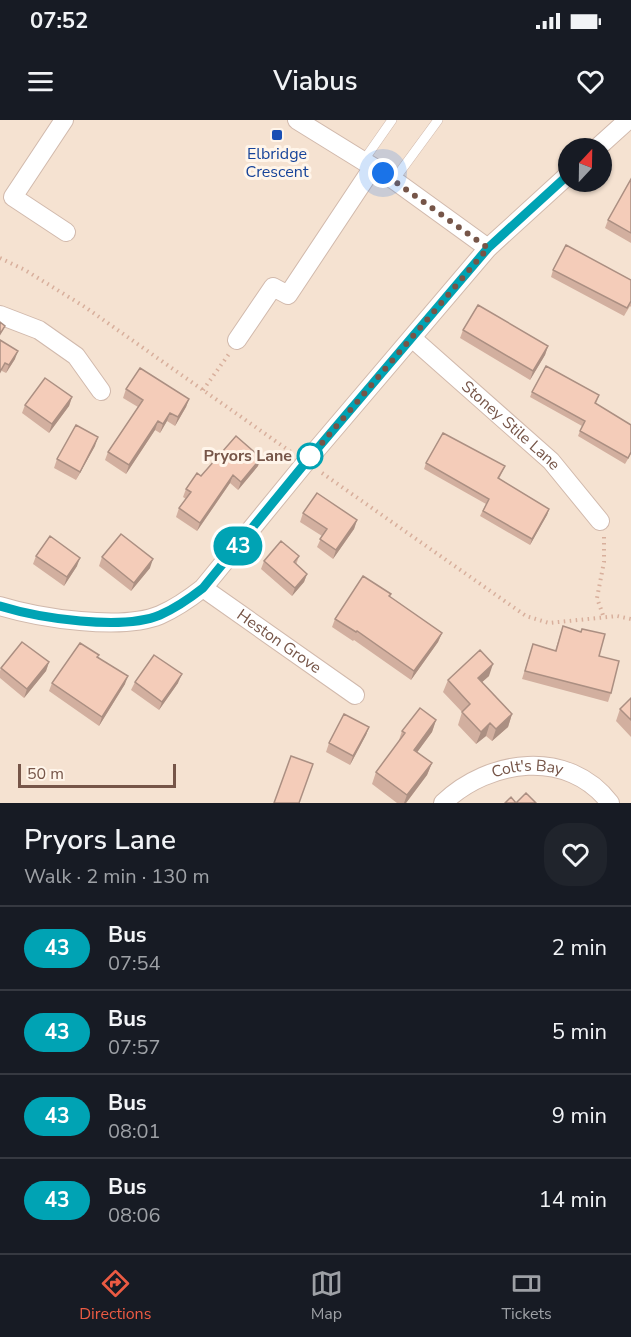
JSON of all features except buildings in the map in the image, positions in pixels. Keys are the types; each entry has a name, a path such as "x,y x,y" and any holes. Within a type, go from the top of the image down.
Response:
{"street":[{"path":"64,120 13,197 66,232"},
{"path":"297,120 394,180 488,248"},
{"path":"608,138 628,120"},
{"path":"237,340 273,287 288,295 368,164"},
{"path":"0,606 19,612 80,620 126,622 158,616 184,602 203,588 306,462 488,248 558,184"},
{"path":"0,315 39,330 76,356 101,391"},
{"name":"Stoney Stile Lane","path":"412,338 551,461 600,521"},
{"name":"Heston Grove","path":"203,588 355,695"},
{"name":"Colt's Bay","path":"443,803 472,781 508,767 540,765 568,772 589,782 610,803"}],"lane":[{"path":"368,164 392,120"},
{"path":"394,180 438,120"}],"path":[{"path":"0,258 25,270 85,307 526,616 549,623 616,616 631,620"},
{"path":"203,390 237,340"},
{"path":"600,521 605,542 597,598 604,618"}],"shaded area":[{"path":"0,120 631,120 631,803 0,803"}],"bus line":[{"name":"43","path":"0,606 19,612 80,620 126,622 158,616 184,602 203,588 306,462 488,248 558,184"}],"place":[{"name":"Elbridge Crescent","path":"277,135"},
{"name":"Pryors Lane","path":"310,456"}],"route":[{"path":"310,456 306,462 488,248 383,173"}]}
